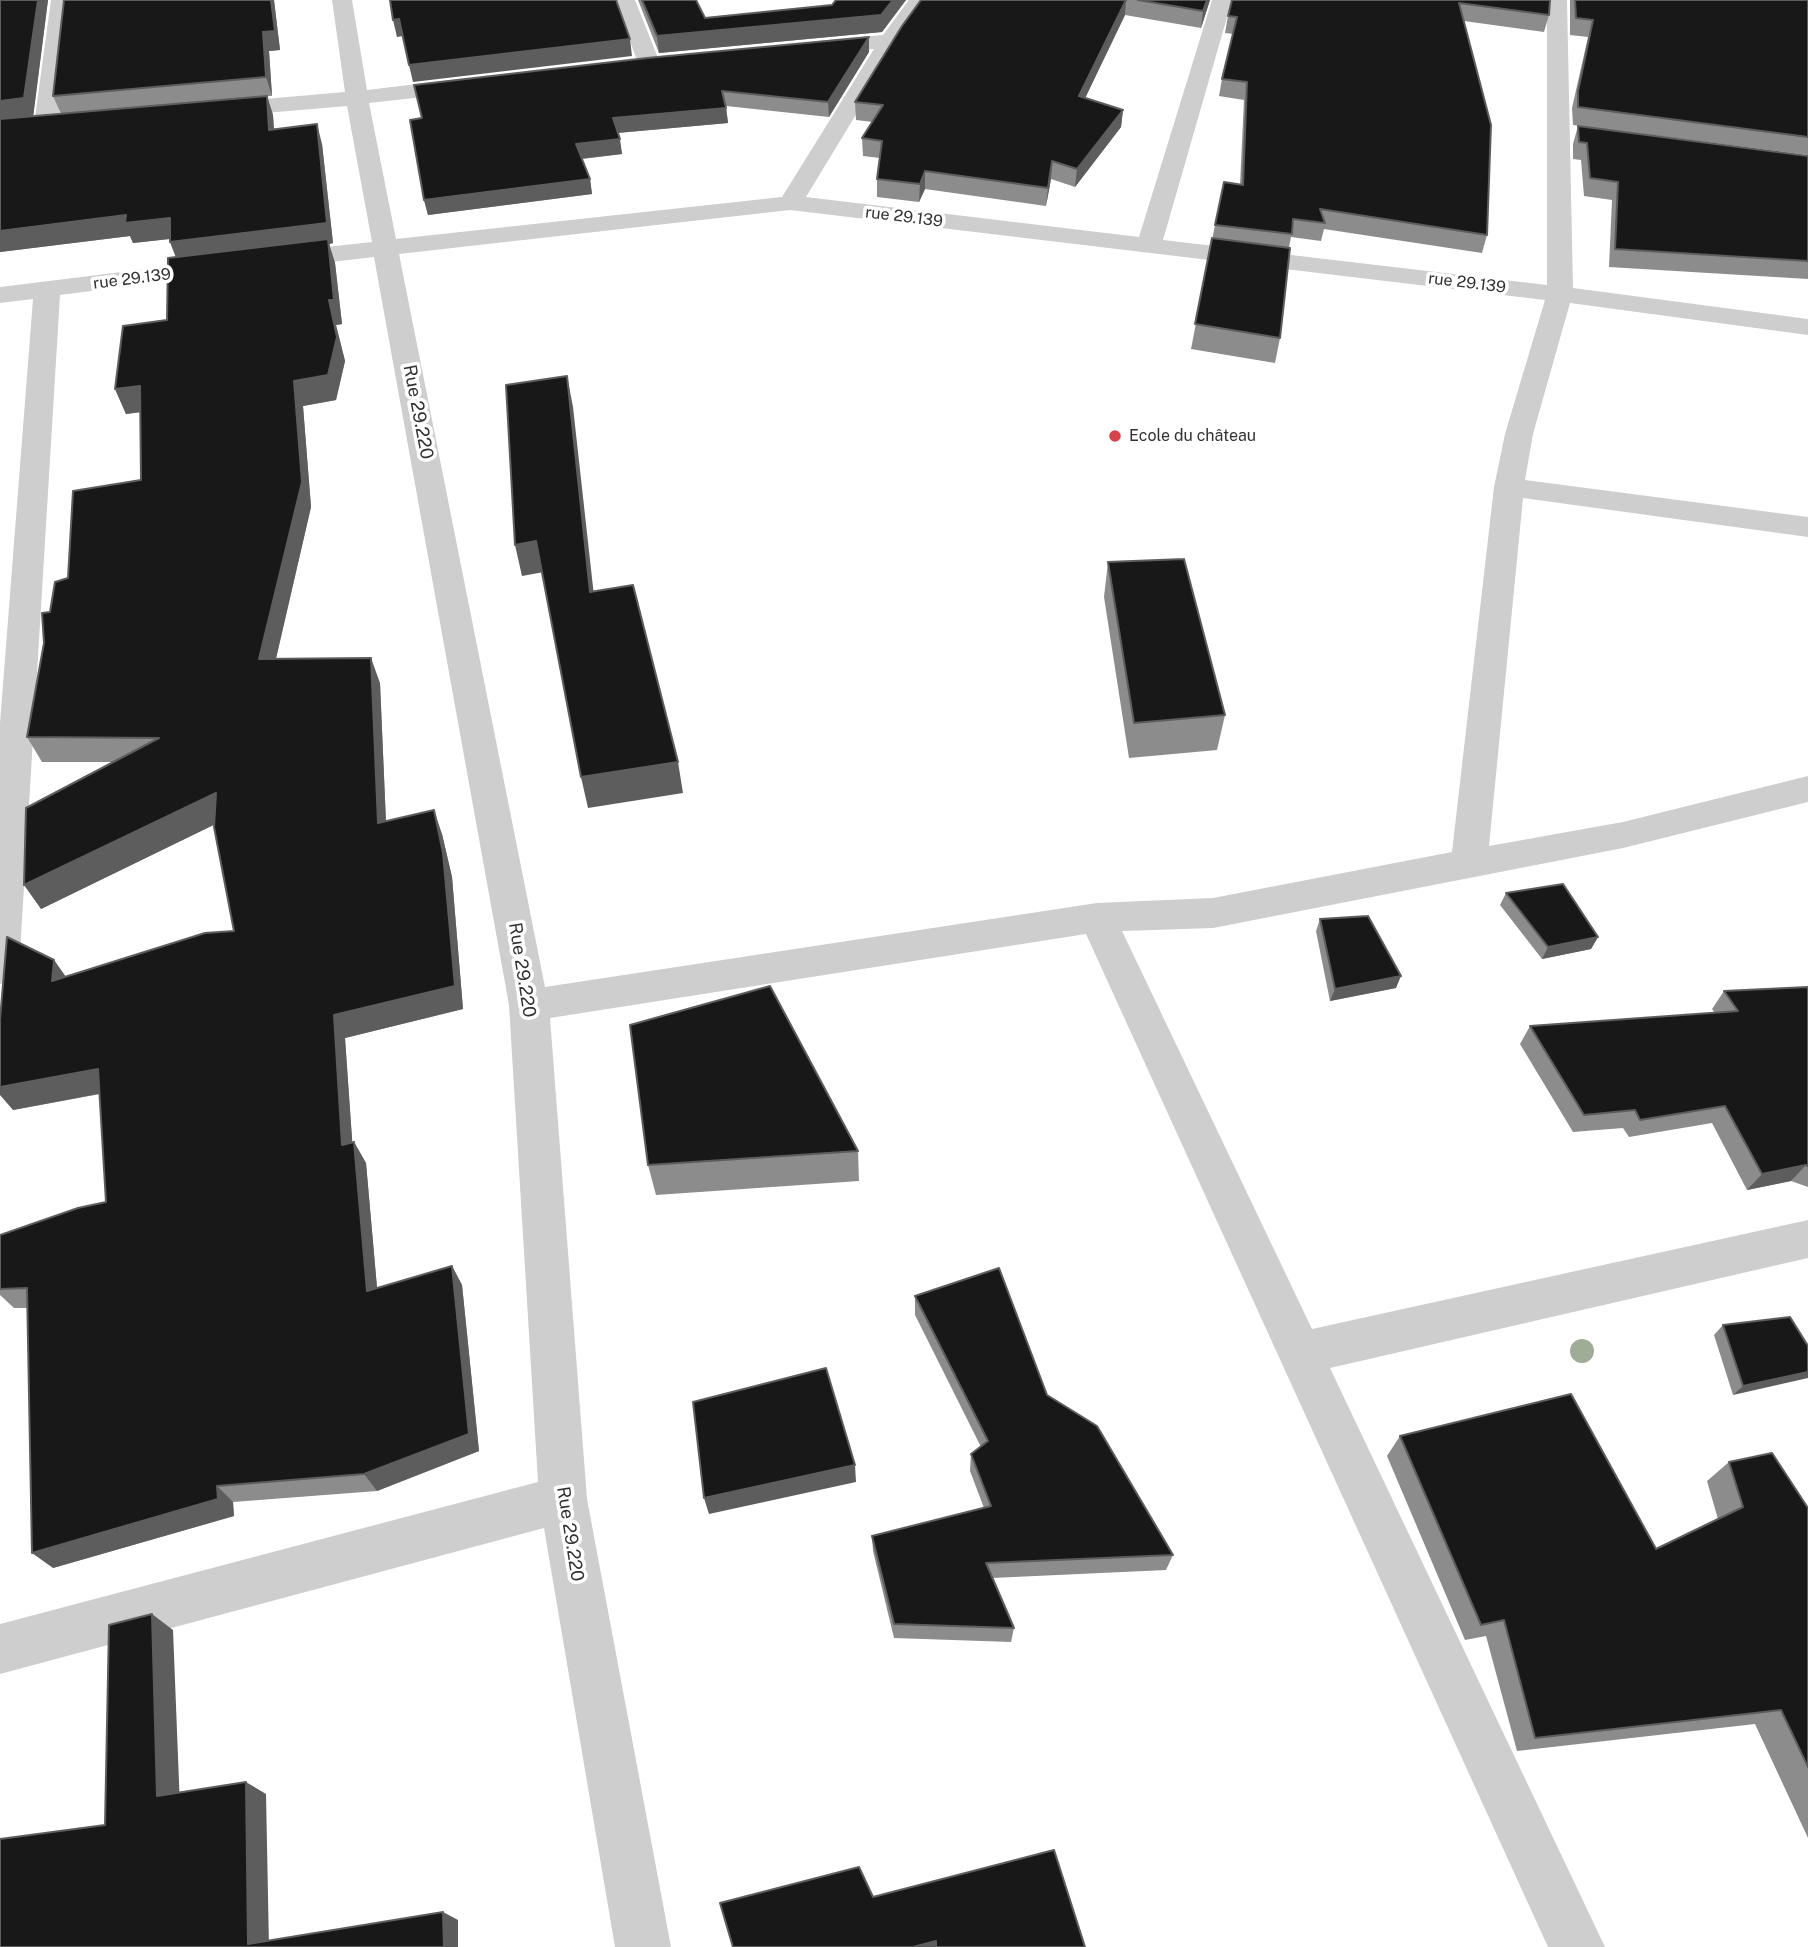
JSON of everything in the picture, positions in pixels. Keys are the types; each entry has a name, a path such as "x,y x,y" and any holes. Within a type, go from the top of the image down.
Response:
{"street":[{"path":"46,125 61,0"},
{"name":"Rue 29.220","path":"342,0 357,99 530,1005 563,1499 643,1947"},
{"path":"625,0 649,63"},
{"path":"790,203 890,41 920,0"},
{"path":"1149,246 1222,0"},
{"path":"1469,863 1509,487 1519,434 1560,294 1570,134 1557,0"},
{"path":"796,49 890,41"},
{"path":"621,67 676,61"},
{"path":"195,112 357,99 496,82"},
{"path":"23,127 73,123"},
{"name":"rue 29.139","path":"0,295 387,247 790,203 1560,294 1808,327"},
{"path":"0,969 47,289"},
{"path":"1509,487 1808,527"},
{"path":"530,1005 1097,918 1213,913 1623,835 1808,789"},
{"path":"1097,918 1577,1947"},
{"path":"1302,1353 1808,1239"},
{"path":"0,1649 563,1499"}],"building":[{"path":"0,0 38,0 24,98 0,101"},
{"path":"64,0 271,0 275,31 263,32 266,77 53,96"},
{"path":"390,0 616,0 630,39 409,65 399,19 393,20"},
{"path":"642,0 696,0 705,18 832,5 836,0 893,0 881,15 657,36"},
{"path":"921,0 1126,0 1079,96 1123,110 1077,169 1052,161 1048,188 925,171 920,184 877,179 882,141 862,138 883,105 855,102"},
{"path":"1138,0 1207,0 1203,11"},
{"path":"1232,0 1550,0 1549,15 1459,3 1491,125 1487,235 1320,209 1325,223 1293,219 1292,234 1215,225 1224,182 1243,185 1247,82 1222,79 1237,17 1228,16"},
{"path":"1575,0 1808,0 1808,137 1578,107 1578,91 1593,20 1576,18"},
{"path":"869,37 828,102 722,91 726,108 613,118 620,139 576,144 590,179 424,200 410,120 422,118 414,85 647,58"},
{"path":"267,96 269,130 317,124 327,223 170,242 170,218 125,223 126,215 0,231 0,119"},
{"path":"1578,126 1808,156 1808,261 1615,249 1618,182 1590,178 1587,143 1579,142"},
{"path":"1212,238 1290,248 1280,338 1195,324"},
{"path":"328,239 334,300 329,300 337,337 328,375 294,381 302,482 259,659 371,658 378,823 434,810 443,853 455,986 334,1015 342,1145 354,1142 367,1291 452,1266 469,1434 364,1474 217,1486 218,1499 32,1553 27,1288 0,1289 0,1235 78,1208 106,1202 98,1069 0,1087 0,1020 7,937 54,960 52,981 205,933 234,931 214,827 216,793 24,885 26,808 159,738 27,737 44,643 42,613 50,612 55,582 68,578 73,491 141,480 140,386 115,389 123,326 167,320 168,258"},
{"path":"567,376 590,592 633,585 678,762 581,777 536,541 515,545 506,385"},
{"path":"1184,559 1225,715 1134,723 1108,562"},
{"path":"1563,884 1598,937 1548,947 1506,893"},
{"path":"1368,916 1401,976 1335,989 1320,919"},
{"path":"770,986 858,1151 648,1165 630,1025"},
{"path":"1808,987 1808,1166 1762,1174 1725,1106 1640,1120 1635,1110 1584,1115 1530,1026 1738,1011 1724,991"},
{"path":"999,1268 1047,1395 1097,1426 1173,1555 986,1563 1014,1628 894,1624 872,1536 991,1506 971,1454 988,1441 915,1296"},
{"path":"1790,1317 1808,1346 1808,1372 1743,1386 1723,1325"},
{"path":"826,1368 855,1465 704,1498 693,1402"},
{"path":"1571,1394 1656,1549 1743,1507 1729,1462 1772,1453 1808,1508 1808,1767 1781,1710 1535,1738 1504,1620 1481,1625 1400,1436"},
{"path":"152,1614 157,1796 246,1782 248,1944 443,1912 444,1947 0,1947 0,1839 105,1825 109,1625"},
{"path":"1054,1850 1085,1947 936,1947 936,1941 913,1947 733,1947 720,1903 859,1867 873,1897"}],"place":[{"name":"Ecole du château","path":"1115,436"}]}
